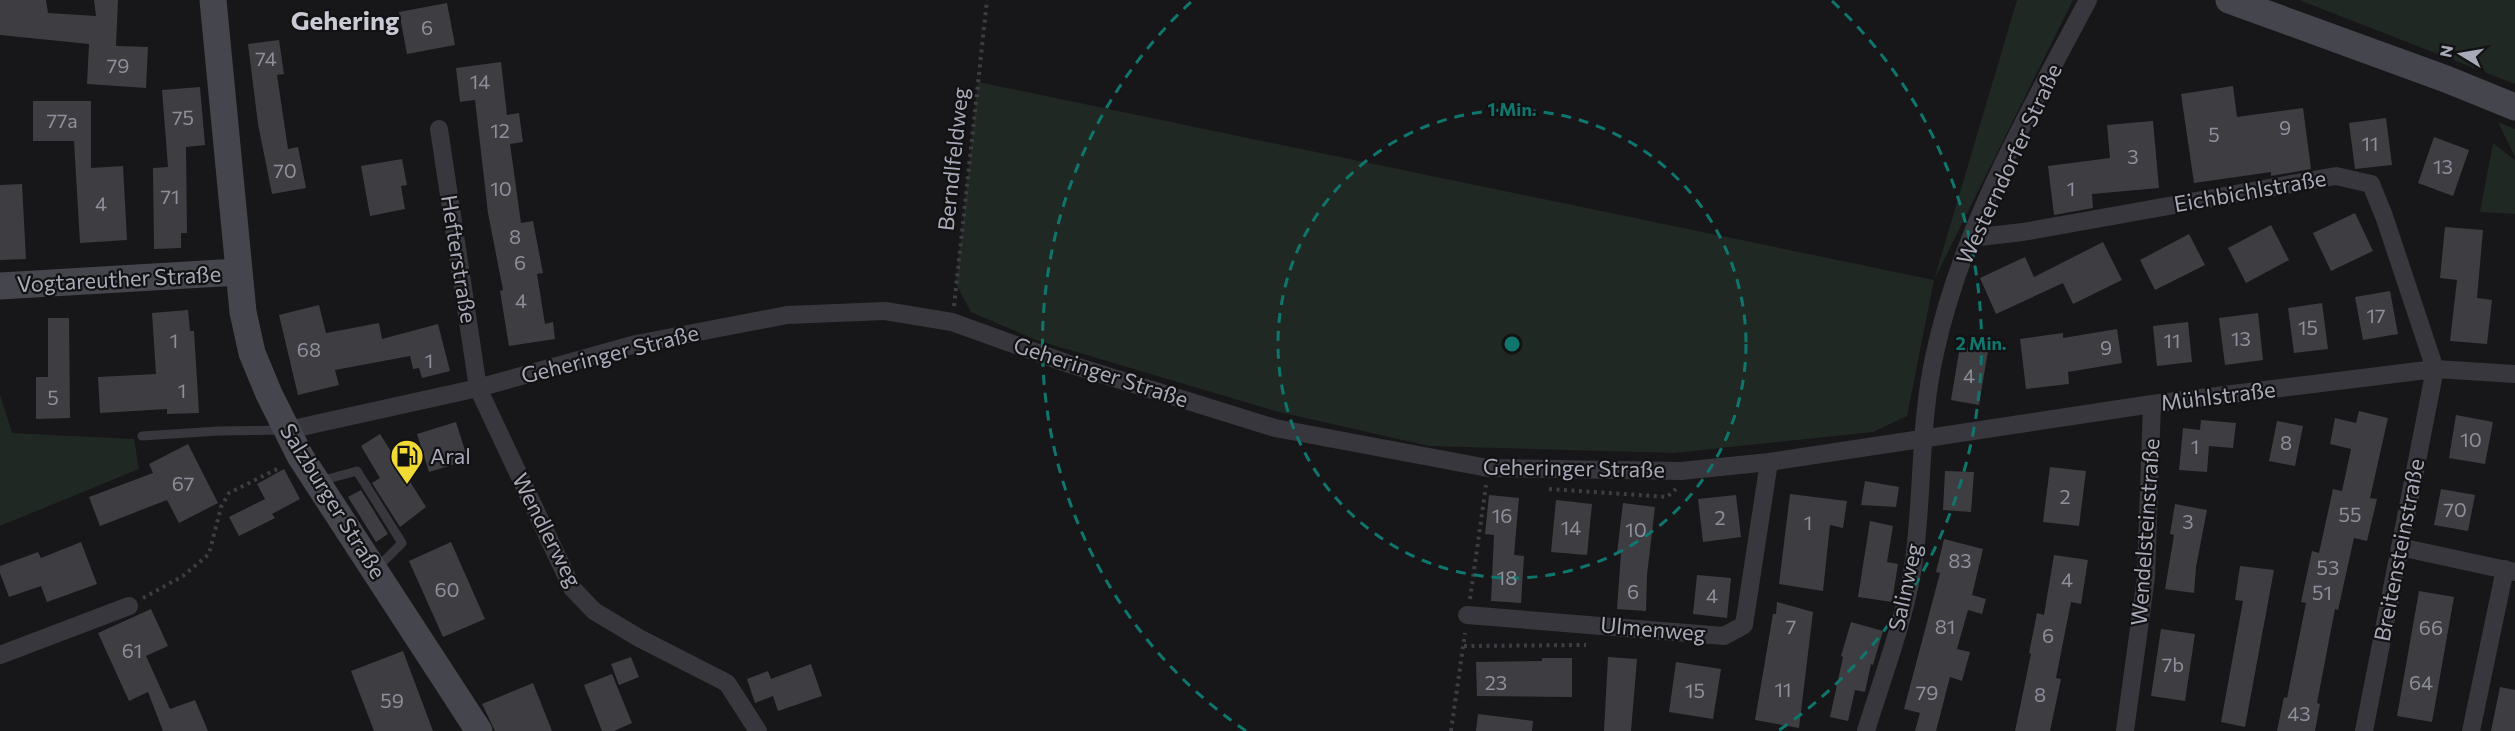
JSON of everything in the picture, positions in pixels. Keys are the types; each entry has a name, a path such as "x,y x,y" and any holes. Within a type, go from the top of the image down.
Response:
{"main road":[{"name":"Salzburger Straße","path":"213,0 238,272 243,312 252,353 269,394 300,456 479,731"},
{"path":"2229,0 2446,79 2515,107"},
{"name":"Vogtareuther Straße","path":"0,286 238,272"}],"street":[{"name":"Westerndorfer Straße","path":"1922,440 1934,354 1947,307 1971,238 2037,98 2088,0"},
{"name":"Hefterstraße","path":"439,129 478,388"},
{"name":"Eichbichlstraße","path":"1971,238 2023,232 2336,176 2371,184 2384,216 2435,369"},
{"name":"Geheringer Straße","path":"288,430 478,388 636,344 787,315 885,311 952,322 1069,364 1275,428 1469,466 1681,471 1769,462 1922,440"},
{"name":"Mühlstraße","path":"1922,440 2152,404 2435,369 2515,374"},
{"name":"Breitensteinstraße","path":"2364,731 2435,369"},
{"name":"Wendlerweg","path":"478,388 572,588 594,610 639,638 727,683 758,731"},
{"name":"Wendelsteinstraße","path":"2125,731 2146,577 2152,404"},
{"name":"Salinweg","path":"1866,731 1911,580 1916,552 1922,440"},
{"name":"Ulmenweg","path":"1467,615 1724,636 1744,625 1769,462"},
{"path":"2400,547 2510,570 2471,731"},
{"path":"0,655 129,606"}],"lane":[{"path":"142,436 219,431 288,430"},
{"path":"317,482 357,471 402,543 375,571"}],"path":[{"name":"Berndlfeldweg","path":"952,322 987,0"},
{"path":"129,606 183,576 209,554 221,507 229,493 300,456"},
{"path":"1478,481 1487,483"},
{"path":"1464,646 1592,645"}],"shaded area":[{"path":"2017,0 2073,0 1934,280"},
{"path":"2299,0 2515,0 2515,84"},
{"path":"978,82 1934,280 1907,416 1873,432 1674,453 1429,446 1279,412 1036,340 971,312 956,284"},
{"path":"2498,122 2515,129 2515,157"},
{"path":"2493,143 2515,160 2515,214 2480,212"},
{"path":"0,394 12,433 134,439 139,469 0,526"}],"building":[{"path":"0,0 46,0 48,13 96,16 94,0 118,0 116,46 148,47 146,88 87,84 89,44 0,35"},
{"path":"447,3 455,45 407,54 399,12"},
{"path":"279,40 284,74 277,75 288,149 298,147 306,188 272,194 258,124 248,44"},
{"path":"501,62 507,115 519,113 523,142 510,144 521,223 533,221 543,273 537,274 545,324 553,322 555,339 509,346 500,291 503,290 488,213 475,100 460,102 456,68"},
{"path":"2233,86 2237,117 2303,108 2311,169 2271,176 2271,172 2194,183 2181,94"},
{"path":"200,87 205,145 186,147 187,233 181,233 181,248 154,249 153,168 168,167 162,90"},
{"path":"33,101 91,101 91,168 123,166 127,240 80,243 74,141 33,141"},
{"path":"2386,118 2392,165 2355,169 2349,123"},
{"path":"2153,121 2159,188 2092,194 2093,208 2054,215 2048,166 2110,158 2107,125"},
{"path":"2434,137 2469,150 2453,196 2418,183"},
{"path":"402,159 407,185 401,186 405,209 370,216 361,166"},
{"path":"22,184 26,259 0,260 0,185"},
{"path":"2355,213 2373,251 2331,271 2313,233"},
{"path":"2271,225 2289,260 2246,283 2228,248"},
{"path":"2445,227 2483,230 2477,298 2492,300 2487,344 2450,341 2457,280 2440,278"},
{"path":"2189,234 2205,265 2155,290 2140,260"},
{"path":"2103,242 2122,280 2073,304 2063,283 1996,314 1980,278 2025,257 2034,277"},
{"path":"2390,291 2398,334 2363,340 2355,297"},
{"path":"2322,303 2328,349 2294,353 2288,308"},
{"path":"319,305 326,333 379,323 382,339 438,324 450,371 422,378 419,368 413,369 410,356 335,370 339,385 298,395 279,315"},
{"path":"188,310 190,331 194,331 199,413 167,414 167,409 100,413 98,377 156,374 152,313"},
{"path":"2258,313 2263,360 2225,365 2219,318"},
{"path":"48,318 69,318 70,418 36,419 36,377 48,377"},
{"path":"2188,322 2192,362 2157,366 2153,326"},
{"path":"2117,329 2122,363 2068,372 2069,384 2026,389 2020,339 2063,333 2063,338"},
{"path":"1960,346 1988,351 1979,405 1951,400"},
{"path":"2359,411 2388,418 2370,498 2377,499 2367,541 2354,538 2338,610 2335,609 2317,703 2320,704 2315,731 2277,731 2284,697 2287,698 2306,603 2301,602 2312,551 2319,553 2333,489 2342,491 2351,449 2330,444 2335,418 2356,423"},
{"path":"2456,415 2493,422 2485,464 2449,458"},
{"path":"2201,420 2236,423 2233,448 2209,446 2207,472 2179,470 2183,428 2200,430"},
{"path":"2277,421 2303,426 2295,466 2269,461"},
{"path":"456,422 468,460 429,472 417,434"},
{"path":"380,434 426,507 400,527 372,483 380,478 361,446"},
{"path":"188,444 218,503 179,523 167,500 100,526 89,497 153,473 149,464"},
{"path":"2050,467 2086,471 2079,526 2043,522"},
{"path":"284,469 300,499 272,514 275,518 239,536 229,517 265,499 257,484"},
{"path":"1945,471 1974,472 1971,512 1943,510"},
{"path":"1865,481 1899,487 1896,507 1861,505"},
{"path":"2441,489 2475,495 2468,531 2434,525"},
{"path":"361,490 388,534 376,542 348,497"},
{"path":"1790,494 1847,501 1843,528 1830,525 1823,591 1779,584"},
{"path":"1489,495 1519,498 1514,555 1524,556 1521,603 1491,601 1494,535 1485,534"},
{"path":"1736,495 1741,537 1703,542 1698,499"},
{"path":"1556,500 1592,504 1587,555 1551,552"},
{"path":"1623,503 1655,507 1647,575 1646,611 1617,609 1621,553 1617,553"},
{"path":"2175,504 2207,510 2196,567 2194,593 2165,589 2174,535 2170,534"},
{"path":"1870,521 1893,526 1887,562 1898,564 1892,602 1858,597"},
{"path":"1944,539 1983,549 1972,595 1986,599 1982,614 1968,610 1957,649 1970,652 1962,681 1950,677 1936,731 1915,731 1920,713 1904,709 1940,573 1936,572"},
{"path":"81,542 97,584 47,602 41,586 9,597 0,573 0,566 38,552 41,558"},
{"path":"451,542 485,619 443,637 409,561"},
{"path":"2054,555 2088,560 2081,604 2071,602 2056,678 2061,679 2050,731 2015,731 2037,613 2044,615"},
{"path":"2240,566 2274,570 2245,727 2221,722 2243,601 2235,600"},
{"path":"1697,575 1731,578 1727,618 1693,614"},
{"path":"2419,591 2454,597 2432,722 2397,716"},
{"path":"1777,602 1813,612 1799,728 1755,720"},
{"path":"151,609 168,646 146,656 170,709 195,700 208,731 163,731 148,692 129,701 98,633"},
{"path":"1851,622 1883,631 1873,665 1871,664 1865,692 1855,690 1848,721 1830,717 1843,657 1841,656"},
{"path":"2161,629 2195,634 2185,701 2151,696"},
{"path":"403,651 433,731 374,731 351,671"},
{"path":"631,657 639,677 619,685 611,664"},
{"path":"1608,657 1637,659 1631,731 1604,731"},
{"path":"1542,658 1572,658 1572,697 1477,696 1476,662 1542,661"},
{"path":"1676,662 1721,669 1713,719 1669,712"},
{"path":"811,664 822,696 778,711 773,696 755,703 747,679 768,671 771,679"},
{"path":"612,674 632,723 614,731 602,731 584,685"},
{"path":"533,683 552,731 495,731 482,704"},
{"path":"2500,687 2515,690 2515,731 2491,731"},
{"path":"1478,714 1533,721 1532,731 1476,731"}],"place":[{"name":"Aral","path":"407,485"}],"district":[{"name":"Gehering","path":"345,21"}]}
